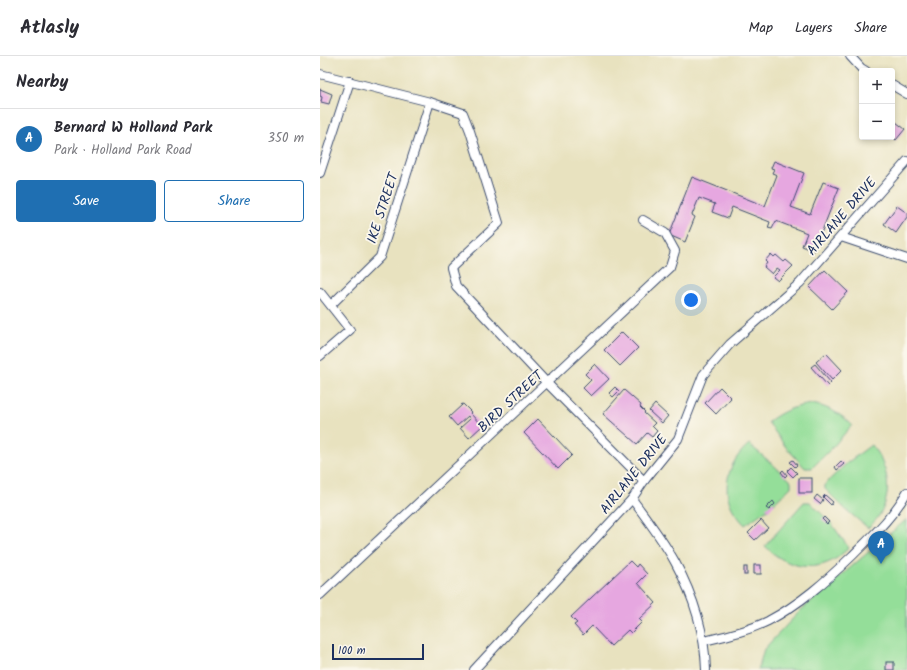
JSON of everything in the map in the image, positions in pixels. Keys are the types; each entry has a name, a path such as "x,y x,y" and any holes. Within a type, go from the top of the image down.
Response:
{"street":[{"path":"850,56 861,68"},
{"path":"320,74 430,102 463,113 499,223 451,268 456,286 547,383 644,481"},
{"path":"320,173 350,81"},
{"path":"895,87 907,94"},
{"name":"IKE STREET","path":"331,306 380,257 430,102"},
{"name":"AIRLANE DRIVE","path":"474,670 632,499 644,481 678,439 703,375 730,344 800,283 907,162"},
{"name":"BIRD STREET","path":"320,595 670,267 675,251 665,233 643,220"},
{"path":"841,237 907,259"},
{"path":"320,292 350,330 320,356"},
{"path":"704,641 731,634 766,622 793,606 815,590 879,531 895,512 907,492"},
{"path":"632,499 675,562 692,600 704,641 706,670"}],"green space":[{"path":"812,404 834,411 852,425 812,468 805,468 785,446 768,422 789,410"},
{"path":"749,444 791,481 791,487 769,508 745,525 730,504 727,485 728,476 736,459"},
{"path":"871,445 883,465 887,476 888,488 883,509 868,528 845,509 825,489 825,484 847,463"},
{"path":"804,502 810,502 831,523 849,548 828,563 818,566 799,566 781,559 765,546"},
{"path":"907,519 907,670 758,670 764,649 801,610"}],"building":[{"path":"320,89 332,94 329,104 321,102 322,97 320,96"},
{"path":"895,121 905,129 896,140 895,139"},
{"path":"774,161 804,173 791,207 810,214 823,182 839,188 814,251 802,246 807,233 776,221 772,229 768,228 770,222 732,207 728,218 712,212 715,204 699,198 692,215 695,217 685,242 669,235 692,177 765,206 777,175 772,173 774,169 771,168"},
{"path":"897,206 907,213 907,217 896,233 884,224"},
{"path":"771,254 774,257 776,255 784,262 786,260 793,266 778,281 773,277 780,270 777,268 772,274 764,267 767,263 765,261"},
{"path":"825,270 848,292 832,309 809,287"},
{"path":"622,332 638,348 620,366 604,350"},
{"path":"826,353 842,370 832,380 816,362"},
{"path":"595,364 609,379 591,396 583,388 591,380 585,374"},
{"path":"815,364 831,383 828,386 811,367"},
{"path":"615,387 619,391 613,397 609,393"},
{"path":"720,387 731,398 716,414 705,403"},
{"path":"624,390 641,405 640,407 645,412 644,413 655,423 652,426 657,431 652,437 647,433 637,444 603,414"},
{"path":"463,404 482,426 469,438 460,428 470,419 468,416 457,426 449,417"},
{"path":"655,404 668,416 662,423 649,411"},
{"path":"538,419 572,455 558,469 524,433"},
{"path":"793,460 797,465 795,467 790,462"},
{"path":"841,461 844,464 837,470 835,467"},
{"path":"791,467 797,473 793,477 787,471"},
{"path":"783,470 787,475 785,477 781,472"},
{"path":"799,478 812,478 812,493 799,493"},
{"path":"817,495 823,500 820,504 814,499"},
{"path":"825,495 833,502 831,505 823,497"},
{"path":"773,501 775,504 769,510 766,508"},
{"path":"824,517 829,522 827,524 822,519"},
{"path":"761,520 768,528 755,540 748,533"},
{"path":"630,561 636,567 638,564 647,574 638,583 656,603 639,619 642,622 631,633 628,630 611,646 592,626 583,635 574,625 577,623 571,617"},
{"path":"754,565 761,565 761,574 754,574"},
{"path":"744,567 747,567 747,575 744,575"},
{"path":"886,662 894,662 894,670 886,670"}],"place":[{"name":"Bernard W Holland Park","path":"881,564"}]}
